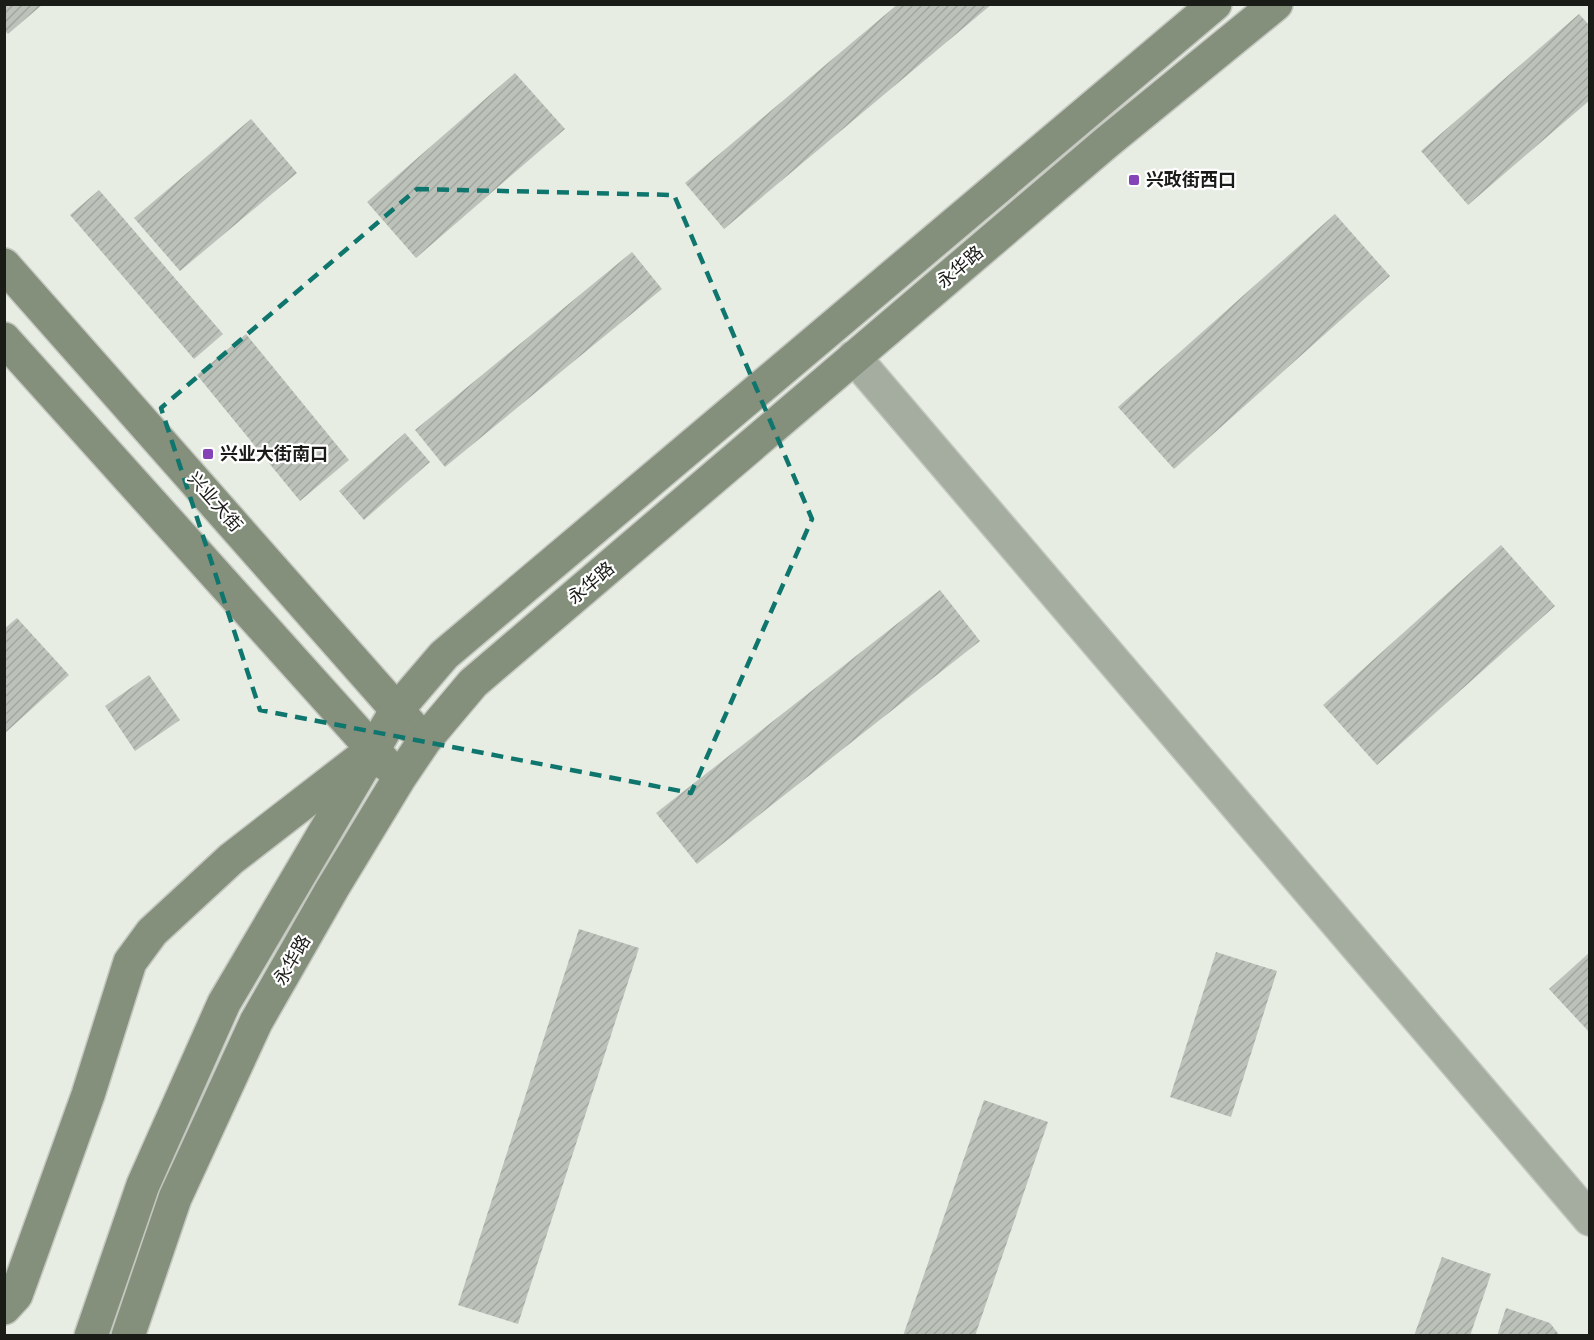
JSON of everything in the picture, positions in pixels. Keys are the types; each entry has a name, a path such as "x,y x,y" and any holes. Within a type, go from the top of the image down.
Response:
{"main road":[{"name":"永华路","path":"91,1335 143,1185 225,1003 396,711 444,655 1215,4"},
{"name":"永华路","path":"128,1335 175,1198 256,1022 332,889 400,777 425,740 473,683 1107,142 1276,4"},
{"name":"兴业大街","path":"4,265 191,475 396,711 425,740"},
{"path":"4,339 372,750 400,777"},
{"path":"4,1308 16,1295 88,1095 130,962 152,933 231,859 372,750"}],"street":[{"path":"854,357 1590,1220"}],"highlighted area":[{"path":"417,189 674,195 812,519 691,793 260,710 161,408"}],"building":[{"path":"4,4 43,4 8,34 4,30"},
{"path":"898,4 992,4 724,229 685,183"},
{"path":"1579,14 1590,26 1590,100 1468,205 1421,151"},
{"path":"515,73 565,129 416,258 367,202"},
{"path":"251,119 297,173 180,271 134,218"},
{"path":"99,190 223,334 194,359 70,215"},
{"path":"1335,214 1390,276 1174,469 1118,407"},
{"path":"632,252 662,289 445,467 415,430"},
{"path":"246,334 349,460 300,501 197,375"},
{"path":"405,433 430,462 364,520 339,491"},
{"path":"1501,545 1555,606 1377,765 1323,705"},
{"path":"940,590 980,641 697,864 656,813"},
{"path":"17,618 69,675 4,734 4,629"},
{"path":"149,675 180,720 135,751 105,706"},
{"path":"579,929 639,948 518,1324 458,1305"},
{"path":"1216,952 1277,971 1231,1117 1170,1097"},
{"path":"1590,952 1590,1033 1549,989"},
{"path":"984,1100 1048,1122 975,1336 903,1336"},
{"path":"1442,1257 1491,1274 1470,1336 1414,1336"},
{"path":"1506,1308 1550,1323 1560,1336 1497,1336"}],"place":[{"name":"兴政街西口","path":"1134,180"},
{"name":"兴业大街南口","path":"208,454"}]}
